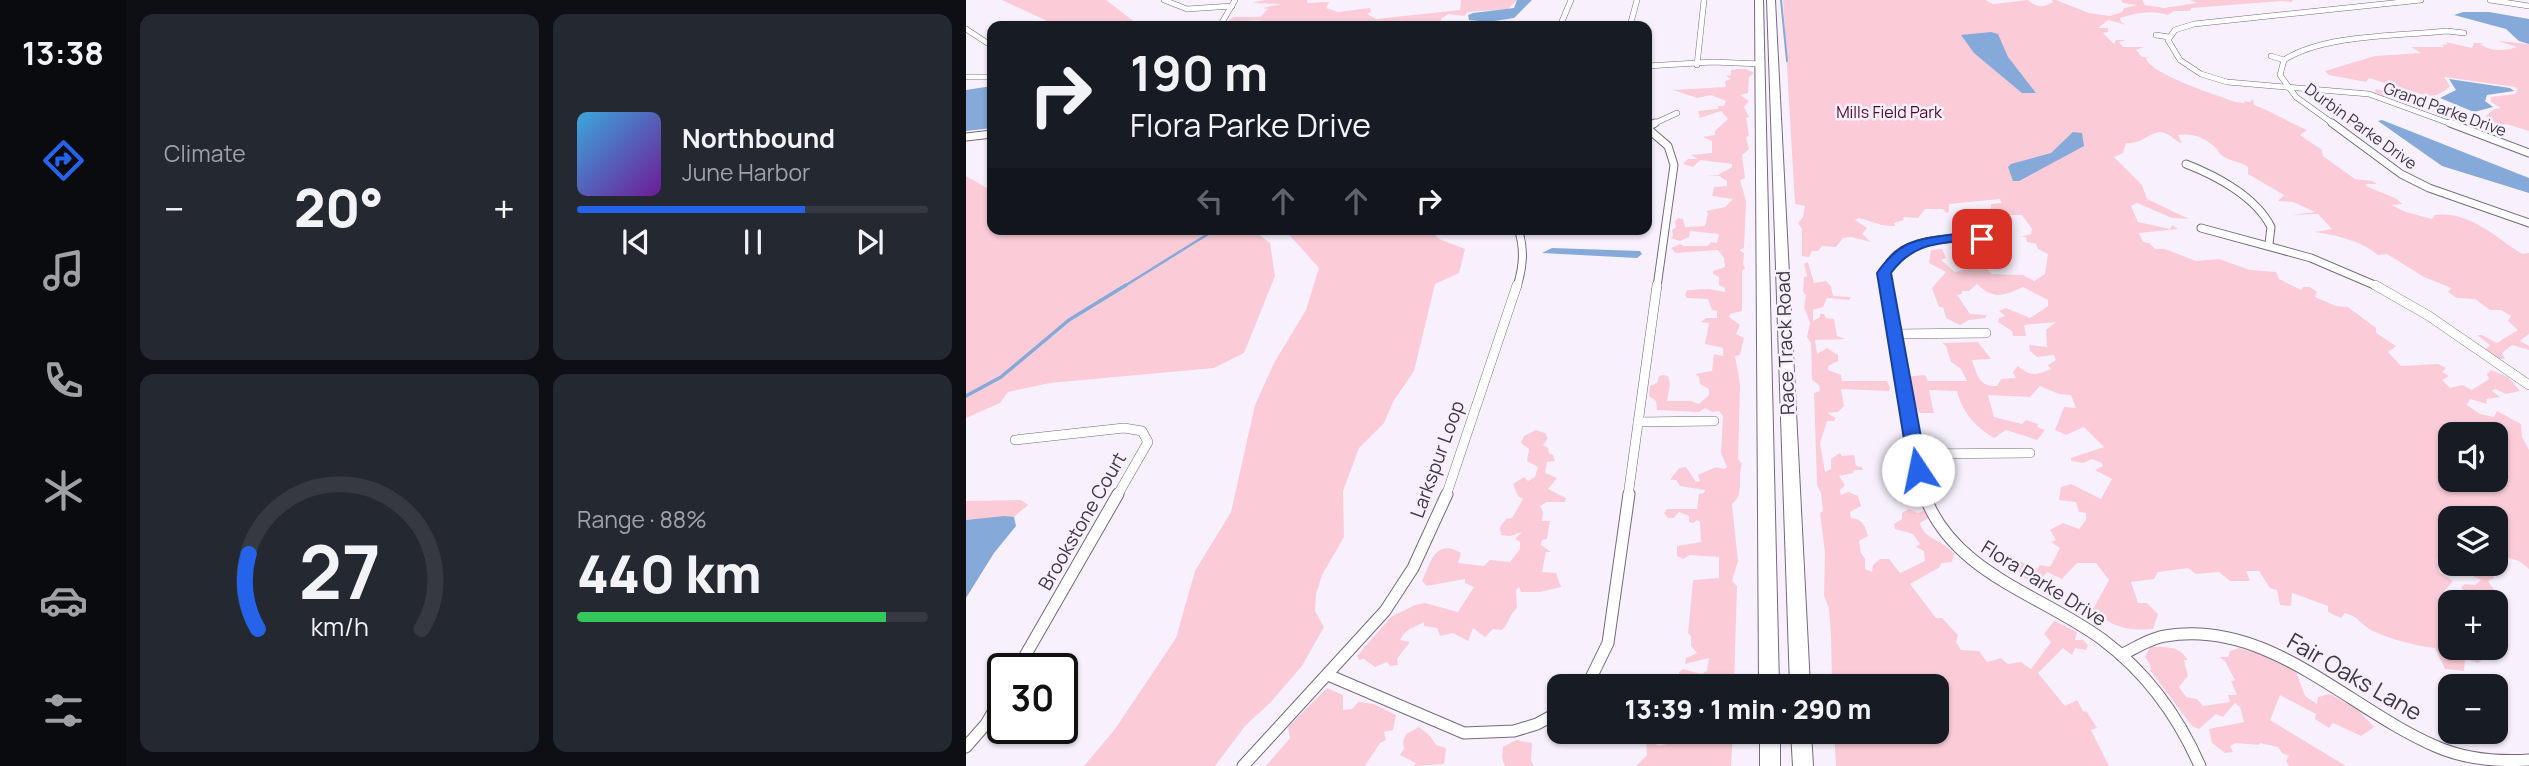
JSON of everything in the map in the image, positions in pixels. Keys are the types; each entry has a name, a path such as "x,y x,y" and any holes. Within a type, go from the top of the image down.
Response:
{"main road":[{"name":"Race Track Road","path":"1759,0 1769,674"},
{"name":"Race Track Road","path":"1770,0 1799,674"},
{"path":"1770,744 1770,766"},
{"path":"1802,744 1803,766"}],"street":[{"path":"1164,0 1182,8 1232,6"},
{"path":"1223,21 1235,0"},
{"path":"1562,21 1572,0"},
{"path":"1631,21 1637,0"},
{"path":"1697,65 1704,0"},
{"path":"2156,35 2169,37 2175,30 2194,24 2421,0"},
{"path":"2490,0 2529,6"},
{"path":"966,29 987,43"},
{"path":"2271,56 2284,60 2303,50 2322,46 2447,31 2464,33"},
{"name":"Grand Parke Drive","path":"2169,37 2170,46 2179,57 2204,74 2250,87 2369,94 2529,153"},
{"name":"Durbin Parke Drive","path":"2284,60 2280,74 2289,91 2401,174 2429,188 2529,223"},
{"path":"1652,66 1737,67 1761,64"},
{"path":"966,77 987,77"},
{"path":"1652,126 1678,113"},
{"path":"1594,674 1608,643 1674,164 1668,146 1652,132"},
{"path":"966,137 987,135"},
{"path":"2186,164 2206,172 2261,211 2271,226 2269,244"},
{"path":"2201,228 2269,244 2344,270 2389,292 2430,317 2529,386"},
{"name":"Larkspur Loop","path":"1243,766 1275,728 1366,635 1391,603 1422,554 1435,525 1522,270 1523,243 1520,235"},
{"name":"Flora Parke Drive","path":"1982,239 1961,237 1918,244 1893,258 1886,267 1883,278 1915,454 1931,511 1947,535 1969,558 2012,589 2080,625 2122,655 2166,705 2188,740 2200,766"},
{"path":"1893,334 1986,334"},
{"path":"1638,422 1714,421"},
{"name":"Brookstone Court","path":"1015,440 1124,428 1142,431 1148,442 1027,653"},
{"path":"1915,454 2030,453"},
{"name":"Fair Oaks Lane","path":"2122,655 2152,637 2171,633 2215,635 2234,639 2255,645 2306,668 2387,720 2434,745 2488,760 2529,760"},
{"path":"1328,676 1464,733 1482,735 1518,731 1547,719"},
{"path":"966,747 987,722"}],"green space":[{"path":"1002,0 1106,0 1133,21 1047,21"},
{"path":"1265,0 1329,2 1326,8 1338,12 1370,8 1371,12 1367,14 1376,19 1460,10 1461,0 1517,0 1508,9 1468,12 1464,16 1448,14 1441,21 1229,21 1233,17 1260,17 1268,9 1263,8 1281,4 1252,3"},
{"name":"Mills Field Park","path":"1783,0 1985,0 1993,4 2028,0 2040,6 2056,0 2089,13 2110,16 2122,12 2124,8 2137,5 2123,3 2121,0 2142,0 2145,5 2164,8 2197,3 2190,0 2293,0 2191,8 2190,11 2174,11 2168,15 2139,13 2120,18 2121,22 2127,25 2108,20 2098,28 2108,28 2108,32 2103,33 2114,44 2116,40 2126,40 2119,42 2123,47 2144,47 2136,50 2142,57 2153,58 2146,58 2159,71 2171,77 2236,102 2245,103 2244,101 2250,102 2253,99 2254,105 2307,130 2300,135 2322,150 2323,156 2355,179 2377,184 2366,186 2397,199 2402,204 2391,205 2432,219 2435,215 2460,217 2482,227 2522,254 2529,253 2529,334 2520,341 2529,346 2529,350 2512,345 2502,353 2505,359 2498,359 2485,350 2490,345 2477,335 2497,343 2518,330 2508,321 2511,316 2501,310 2490,310 2475,299 2457,298 2448,292 2451,288 2424,277 2387,254 2378,255 2348,239 2314,232 2332,229 2318,214 2291,215 2315,212 2293,202 2278,201 2284,195 2248,174 2248,167 2224,157 2215,147 2193,135 2178,135 2182,143 2160,132 2126,143 2123,153 2114,157 2142,185 2147,199 2189,219 2172,218 2137,203 2131,206 2138,222 2170,229 2172,225 2178,229 2139,233 2143,242 2149,243 2155,249 2165,249 2196,261 2219,259 2250,270 2276,272 2279,279 2301,290 2303,287 2310,287 2317,292 2315,297 2336,306 2348,307 2376,328 2376,333 2396,346 2388,352 2401,366 2438,364 2446,368 2442,372 2449,376 2442,380 2450,388 2462,385 2472,390 2489,379 2487,374 2491,370 2508,377 2520,391 2506,394 2495,389 2492,391 2500,397 2486,399 2487,404 2470,399 2467,405 2480,414 2494,417 2497,411 2521,424 2522,437 2529,450 2529,569 2519,561 2508,558 2508,506 2438,506 2438,576 2445,576 2453,581 2445,590 2438,590 2438,654 2435,648 2381,635 2350,615 2345,613 2341,618 2328,612 2328,606 2292,593 2291,606 2280,605 2277,590 2270,588 2259,571 2246,571 2250,581 2230,581 2219,572 2196,574 2188,568 2158,572 2154,579 2131,582 2138,603 2147,603 2158,614 2153,629 2121,627 2107,621 2092,611 2109,580 2096,563 2077,563 2062,579 2047,572 2038,585 2022,577 2011,562 2012,558 2037,569 2040,565 2050,567 2060,548 2051,542 2056,540 2050,530 2063,523 2079,529 2086,520 2086,513 2079,512 2076,502 2059,500 2061,487 2071,484 2101,499 2112,479 2095,470 2103,466 2102,463 2092,459 2083,463 2071,461 2071,458 2104,447 2084,427 2066,435 2055,430 2064,407 2076,408 2071,395 2059,394 2040,386 2030,397 1988,395 1994,417 2022,424 2026,420 2045,430 2037,440 2006,430 1994,438 1971,419 1957,391 1929,390 1934,413 1920,413 1912,405 1904,377 1925,375 1928,381 1967,381 1961,369 1951,362 1946,346 1942,343 1978,342 1991,359 1972,360 1975,371 1982,382 1991,386 1997,386 2001,379 2016,378 2013,372 2018,366 2034,374 2051,369 2048,365 2056,360 2054,355 2037,357 2030,351 2029,345 2047,347 2046,330 2056,322 2024,325 2026,336 2013,336 2012,331 1998,322 1999,318 2005,316 1999,311 2006,308 2030,318 2048,306 2048,300 2023,287 1999,295 1977,284 1969,291 1962,291 1962,294 1957,295 1970,314 1987,315 1985,318 1969,320 1960,325 1946,318 1932,288 1946,272 1929,263 1931,250 1942,249 1946,258 1941,260 1955,272 1974,268 1975,261 1980,259 1991,274 2023,275 2034,281 2045,274 2048,254 2038,249 2036,244 2027,242 2026,237 2021,237 2031,234 2032,229 2022,215 1991,215 1991,204 2002,203 2000,199 1949,204 1949,212 1946,213 1943,209 1925,209 1918,218 1903,217 1904,220 1894,223 1895,226 1859,218 1855,220 1867,228 1862,234 1871,242 1852,237 1843,238 1836,247 1822,246 1818,251 1812,251 1809,257 1802,256 1802,229 1798,223 1803,217 1805,206 1795,204"},
{"path":"2498,41 2529,44 2529,131 2506,124 2497,126 2489,122 2486,116 2494,109 2501,108 2491,102 2491,97 2515,94 2518,89 2515,87 2444,77 2450,86 2437,95 2425,95 2399,88 2384,96 2375,92 2376,89 2384,91 2395,86 2369,78 2366,82 2329,75 2325,71 2375,56 2421,53 2411,47 2444,47 2442,45 2448,44 2446,42 2472,48 2474,43 2485,43 2480,44 2498,50 2517,47"},
{"path":"1746,69 1754,73 1749,77 1748,93 1740,95 1749,101 1744,107 1749,117 1746,118 1749,136 1746,137 1749,149 1742,155 1745,178 1740,180 1746,201 1744,248 1739,250 1744,253 1745,268 1742,271 1742,311 1730,314 1729,317 1740,325 1736,334 1744,338 1740,355 1735,356 1740,384 1738,459 1742,464 1740,491 1732,504 1738,561 1732,581 1737,586 1734,674 1701,674 1707,671 1709,658 1685,664 1686,658 1697,653 1691,646 1691,636 1688,633 1693,580 1719,578 1719,557 1690,555 1683,559 1677,556 1677,546 1701,542 1700,522 1689,522 1689,516 1679,512 1674,518 1668,518 1664,513 1667,509 1697,509 1699,494 1705,490 1680,486 1676,480 1670,480 1679,468 1686,467 1696,482 1700,481 1698,475 1716,467 1727,467 1721,453 1723,416 1719,411 1712,412 1705,408 1699,412 1657,410 1656,401 1649,396 1650,386 1657,383 1659,376 1663,375 1668,376 1670,384 1667,401 1691,401 1699,404 1709,395 1709,389 1700,384 1699,377 1695,374 1712,371 1714,354 1723,356 1723,348 1705,344 1709,323 1701,322 1706,318 1717,318 1717,311 1712,310 1708,299 1687,298 1685,295 1687,290 1709,289 1725,292 1725,288 1719,285 1719,277 1713,274 1713,271 1725,267 1724,258 1718,250 1676,253 1671,248 1680,244 1708,246 1711,242 1717,243 1719,234 1690,231 1689,237 1680,241 1671,238 1678,218 1683,219 1685,227 1705,226 1708,213 1706,211 1725,207 1733,199 1712,196 1714,187 1727,186 1727,181 1719,176 1706,175 1718,175 1732,167 1732,164 1700,160 1693,167 1683,164 1688,159 1698,159 1691,155 1712,153 1712,141 1703,137 1715,135 1715,131 1728,119 1721,111 1700,118 1698,111 1717,109 1717,106 1724,106 1726,101 1711,95 1697,98 1673,90 1726,87 1725,81 1731,79 1726,76 1731,75 1731,70"},
{"path":"966,176 987,188 987,235 1260,235 1270,243 1275,276 1244,353 1214,368 1050,383 1008,392 1000,403 966,418"},
{"path":"1289,235 1435,235 1465,249 1459,273 1435,284 1414,371 1393,402 1384,423 1359,448 1343,491 1344,537 1322,575 1316,594 1315,611 1324,627 1302,666 1270,703 1245,726 1215,766 1084,766 1115,729 1176,638 1195,571 1231,512 1255,405 1274,363 1306,310 1319,268"},
{"path":"1808,262 1814,283 1826,281 1831,286 1833,296 1851,297 1849,300 1827,298 1823,307 1813,310 1813,321 1820,317 1820,314 1834,319 1837,336 1845,339 1815,340 1817,354 1827,348 1838,355 1838,361 1828,366 1828,370 1841,375 1842,381 1887,381 1890,388 1889,391 1841,389 1844,406 1838,412 1827,413 1836,418 1834,421 1827,421 1820,443 1825,472 1831,469 1831,459 1840,453 1842,456 1854,455 1856,466 1862,467 1863,470 1854,470 1853,473 1839,476 1845,485 1840,490 1841,495 1848,492 1858,496 1861,506 1850,512 1851,518 1863,524 1868,536 1859,541 1865,569 1872,572 1873,565 1880,559 1889,559 1900,573 1925,561 1924,551 1916,547 1920,544 1913,534 1895,529 1894,524 1902,519 1902,513 1909,509 1918,513 1924,511 1928,518 1920,523 1922,528 1954,554 1952,562 1941,563 1940,567 1910,584 1936,618 1942,618 1958,635 1956,642 1961,650 1979,651 1987,662 2001,658 2008,664 2021,662 2031,669 2051,642 2044,634 2054,621 2077,632 2075,640 2083,640 2088,645 2086,650 2075,648 2072,655 2063,648 2038,673 2065,706 2077,700 2083,711 2087,712 2097,728 2091,730 2109,766 1836,766 1835,744 1949,744 1949,674 1832,674 1829,609 1824,595 1825,553 1820,513 1823,511 1817,485 1814,393 1820,391 1819,385 1812,380 1811,343 1807,337 1810,323 1804,307 1804,277 1807,276 1804,264"},
{"path":"1536,430 1545,433 1548,438 1543,445 1548,448 1555,461 1547,462 1545,473 1557,478 1548,489 1566,498 1565,502 1547,502 1540,506 1543,512 1542,521 1550,521 1547,539 1542,540 1541,545 1551,552 1546,552 1542,572 1556,573 1561,587 1540,592 1521,592 1519,587 1516,590 1517,608 1507,624 1502,630 1493,629 1485,637 1473,628 1468,641 1453,633 1440,636 1437,628 1424,626 1424,622 1402,636 1400,640 1410,642 1397,659 1398,665 1390,666 1387,662 1375,667 1364,659 1359,660 1357,656 1391,617 1415,605 1425,603 1458,612 1474,587 1465,583 1465,579 1427,586 1422,581 1434,555 1439,551 1445,548 1461,553 1458,563 1484,566 1490,560 1510,562 1520,549 1520,542 1515,539 1522,532 1510,536 1501,535 1500,527 1506,519 1512,518 1523,499 1518,496 1513,484 1524,477 1528,481 1535,477 1538,467 1527,461 1529,449 1521,443 1524,436"},
{"path":"1021,500 1028,505 1014,517 966,520 966,501"},
{"path":"2473,576 2493,576 2488,581 2494,590 2463,590 2461,587 2465,584 2475,585 2481,580"},
{"path":"2150,647 2171,648 2184,655 2188,660 2184,660 2188,676 2179,687 2186,697 2197,699 2203,706 2230,702 2228,695 2237,695 2231,681 2235,680 2225,661 2219,657 2228,657 2230,651 2239,648 2283,661 2296,672 2305,696 2317,704 2318,697 2330,694 2358,710 2374,727 2361,736 2333,723 2329,728 2315,719 2316,714 2280,695 2270,720 2346,766 2289,766 2286,761 2289,756 2282,753 2278,747 2260,743 2236,743 2230,746 2233,752 2225,753 2212,743 2209,729 2244,722 2240,707 2235,703 2223,717 2216,714 2199,729 2192,726 2150,670 2151,666 2145,657"},
{"path":"2441,660 2465,660 2464,671 2445,669"},
{"path":"1683,669 1701,674 1679,674"},
{"path":"1327,688 1343,695 1343,710 1352,709 1358,702 1374,704 1396,715 1393,730 1384,732 1386,740 1380,743 1365,766 1266,766 1290,738 1288,727"},
{"path":"1419,727 1436,745 1446,748 1444,764 1414,766 1416,763 1400,755 1404,749 1406,734"},
{"path":"1516,740 1532,743 1531,761 1534,766 1505,766 1502,758 1503,747"},
{"path":"1646,744 1732,744 1731,766 1636,766 1647,755"}],"water":[{"path":"1517,0 1532,0 1514,18 1494,21 1469,20 1468,15 1473,13 1514,8"},
{"path":"2463,12 2489,12 2529,19 2529,44 2519,41 2506,29 2454,15"},
{"path":"1991,32 1998,34 2008,57 2036,93 2022,93 1974,53 1961,35"},
{"path":"2449,79 2510,88 2514,91 2487,95 2485,101 2493,107 2474,112 2440,98 2456,90"},
{"path":"987,87 987,129 966,131 966,90"},
{"path":"2382,120 2529,178 2529,193 2442,166 2378,121"},
{"path":"2073,132 2082,133 2084,146 2019,181 2013,181 2008,167 2011,164 2051,153"},
{"path":"1552,248 1640,251 1642,254 1637,258 1542,253"},
{"path":"1014,517 1016,526 994,553 966,598 966,520"}],"waterway":[{"path":"1781,0 1787,61"},
{"path":"1123,287 1206,235"},
{"path":"966,396 1001,377 1069,320 1126,285"}],"route":[{"path":"1918,470 1884,273 1889,262 1898,253 1918,244 1961,237 1982,239"}]}
